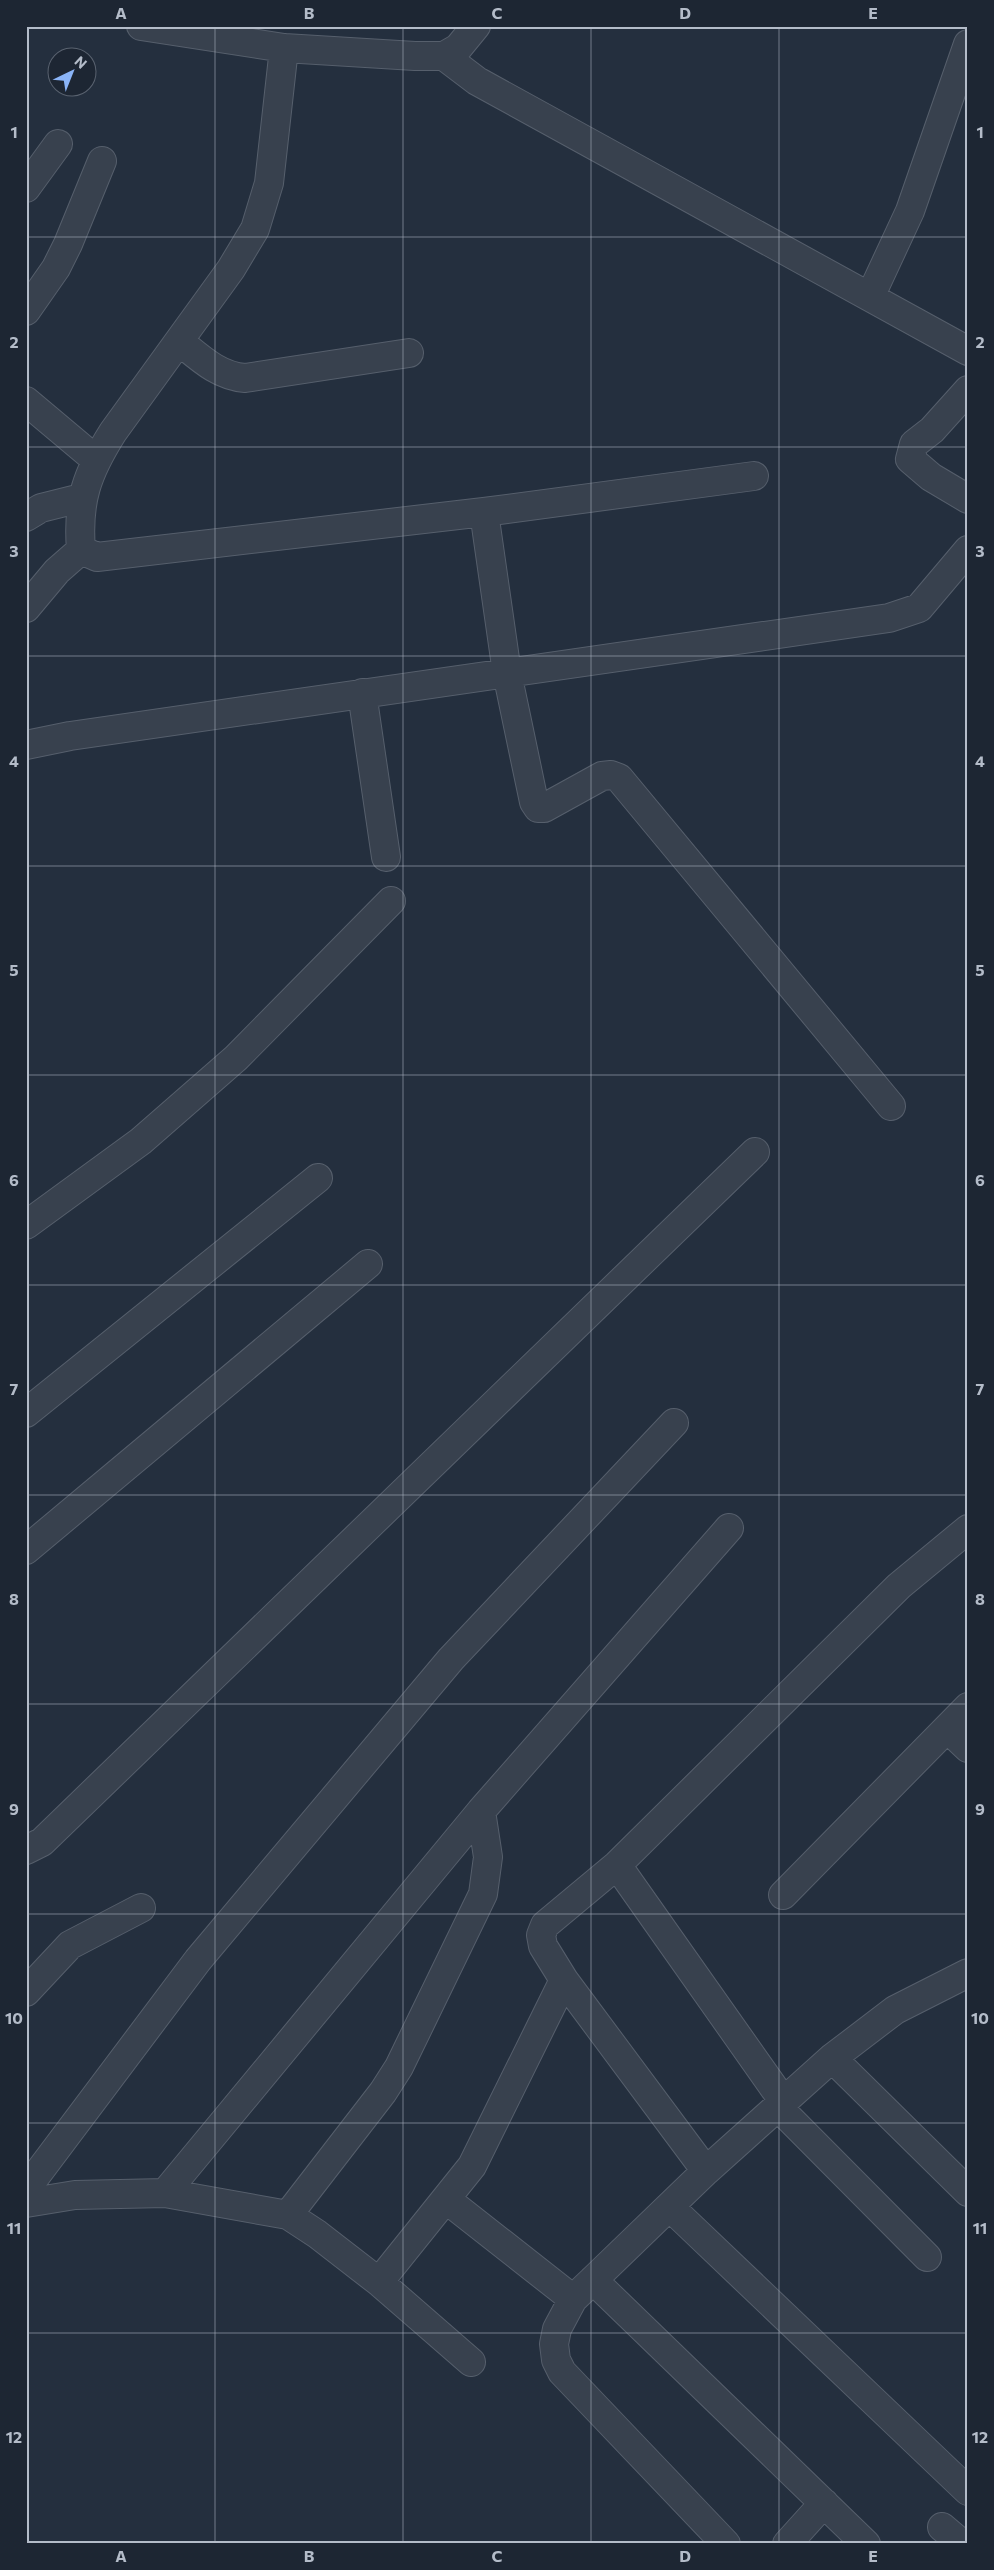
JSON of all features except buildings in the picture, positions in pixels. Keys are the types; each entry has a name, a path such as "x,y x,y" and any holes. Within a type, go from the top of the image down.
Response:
{"street":[{"path":"141,26 284,48 415,56 444,56 458,48 476,26"},
{"path":"870,297 910,211 961,84 968,44"},
{"path":"26,608 57,571 81,550 82,498 95,459 231,269 255,228 269,184 284,48"},
{"path":"444,56 477,81 494,91 968,351"},
{"path":"26,188 58,144"},
{"path":"26,311 56,268 68,244 102,161"},
{"path":"179,341 218,371 229,377 244,378 409,353"},
{"path":"968,390 932,430 914,444 910,459 931,477 968,499"},
{"path":"26,401 95,459"},
{"path":"81,550 97,556 484,512 754,476"},
{"path":"26,516 41,508 82,498"},
{"path":"484,512 508,673 534,802 538,808 544,808 602,776 611,775 619,778 891,1106"},
{"path":"26,745 70,736 362,693 889,618 919,608 968,550"},
{"path":"362,693 386,857"},
{"path":"26,1225 141,1141 236,1058 391,901"},
{"path":"26,1850 42,1842 755,1152"},
{"path":"26,1413 318,1178"},
{"path":"26,1550 368,1264"},
{"path":"26,2189 198,1960 451,1659 674,1424"},
{"path":"165,2194 481,1811 729,1528"},
{"path":"706,2171 564,1980 543,1946 541,1935 545,1925 617,1865 899,1586 968,1530"},
{"path":"783,1895 968,1707"},
{"path":"948,1728 968,1748"},
{"path":"288,2216 383,2092 398,2067 483,1894 488,1857 481,1811"},
{"path":"617,1865 781,2104 927,2257"},
{"path":"26,1992 70,1945 141,1908"},
{"path":"726,2544 562,2372 556,2360 554,2344 557,2329 564,2313 573,2300 593,2280 706,2171 832,2058 895,2010 968,1973"},
{"path":"379,2282 447,2200 472,2166 564,1980"},
{"path":"832,2058 968,2192"},
{"path":"26,2203 75,2195 165,2194 288,2216 317,2234 379,2282 471,2362"},
{"path":"447,2200 573,2300"},
{"path":"670,2207 968,2491"},
{"path":"593,2280 866,2544"},
{"path":"787,2544 824,2503"}]}
